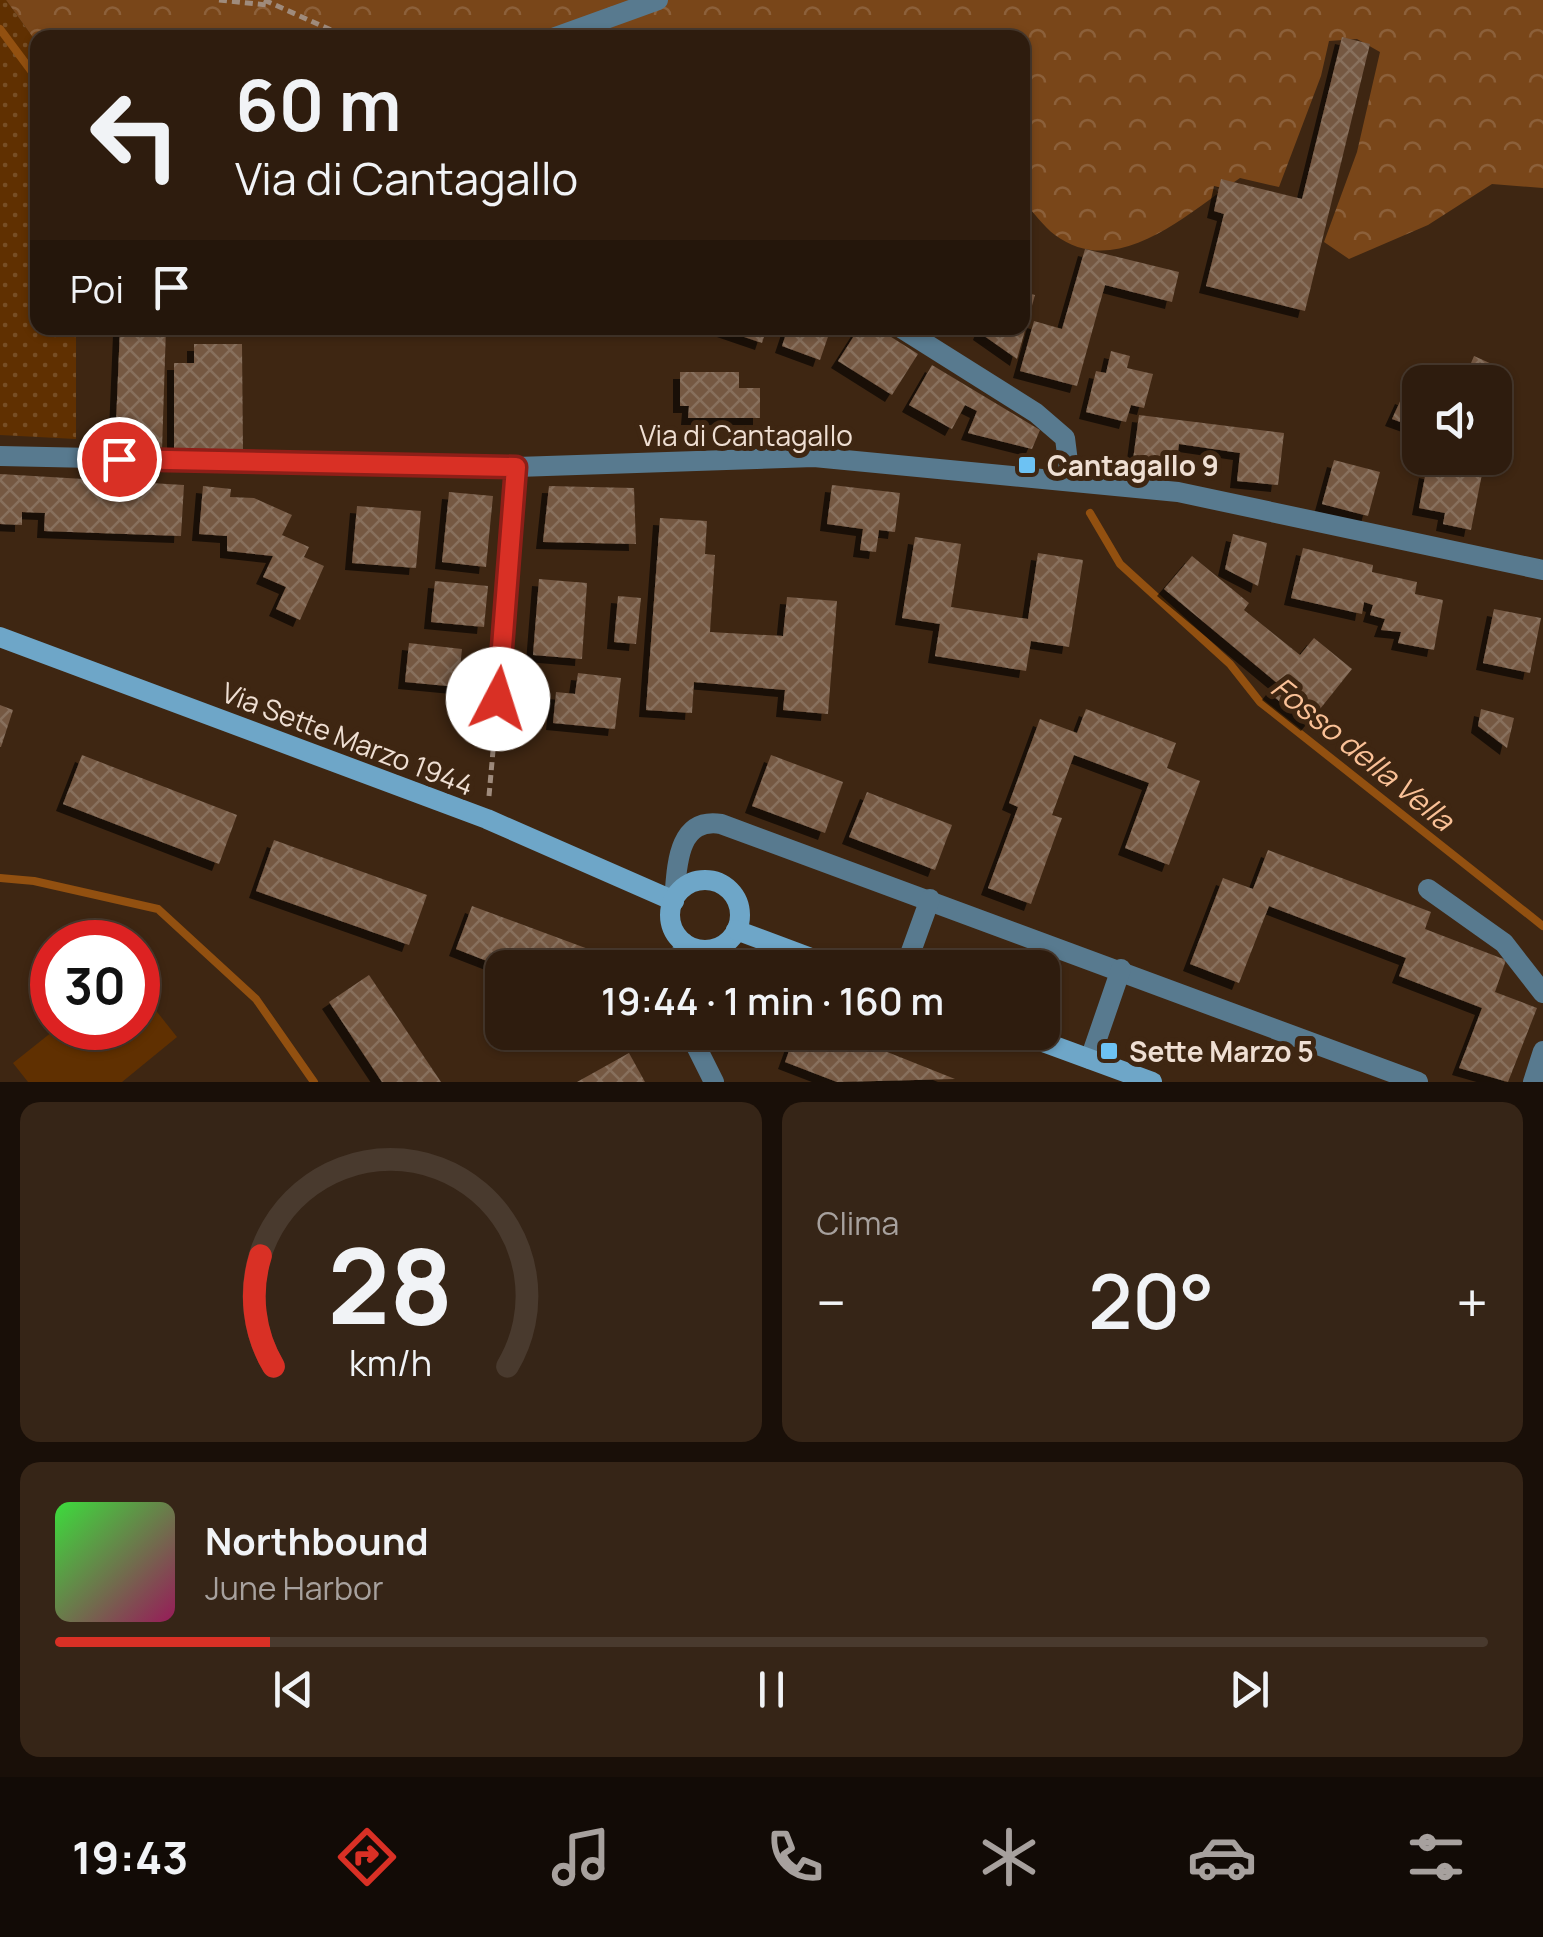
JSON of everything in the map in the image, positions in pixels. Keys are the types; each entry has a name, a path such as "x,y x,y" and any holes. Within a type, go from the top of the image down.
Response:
{"street":[{"path":"575,30 658,0"},
{"path":"912,335 1036,413 1065,438 1070,478"},
{"name":"Via di Cantagallo","path":"0,456 516,467 814,457 1070,478 1178,492 1543,570"},
{"path":"498,699 516,467"},
{"name":"Via Sette Marzo 1944","path":"0,637 487,820 674,900"},
{"path":"674,900 690,884 717,882 736,900 740,919 736,930 718,948 700,950 684,943 671,921 679,850 689,833 708,822 930,899 1418,1082"},
{"path":"1428,890 1504,944 1543,994"},
{"path":"912,950 930,899"},
{"path":"736,930 790,950"},
{"path":"682,950 684,943"},
{"path":"1090,1060 1121,969"},
{"path":"1060,1049 1152,1082"},
{"path":"698,1050 714,1082"},
{"path":"1533,1082 1543,1051"}],"path":[{"path":"219,0 266,2 331,30"},
{"path":"487,820 498,699"}],"shaded area":[{"path":"0,0 6,0 30,33 30,335 76,335 76,439 0,435"},
{"path":"160,1016 177,1037 122,1082 28,1082 13,1063 30,1049 160,1050"}],"green space":[{"path":"6,0 1543,0 1543,188 1492,184 1428,225 1349,259 1324,242 1357,152 1380,52 1357,39 1329,41 1321,76 1279,187 1240,178 1152,236 1103,251 1079,247 1055,235 1030,210 1030,30 30,30 30,33"}],"building":[{"path":"1342,37 1370,44 1305,311 1206,286 1224,214 1214,211 1221,179 1302,199"},
{"path":"1085,249 1179,272 1172,302 1105,285 1077,386 1020,371 1034,321 1062,329"},
{"path":"120,335 166,335 162,450 115,448"},
{"path":"739,335 765,335 762,343"},
{"path":"786,335 829,335 820,360 782,346"},
{"path":"855,335 888,335 918,354 892,395 838,361"},
{"path":"983,335 1024,335 1017,359"},
{"path":"194,344 242,344 243,453 174,453 174,363 194,363"},
{"path":"1111,351 1130,356 1127,368 1153,374 1144,408 1131,405 1126,422 1086,412 1096,371 1106,373"},
{"path":"1474,356 1494,365 1470,365"},
{"path":"932,365 1040,430 1032,449 968,433 977,411 965,405 952,429 909,405"},
{"path":"680,372 739,372 739,388 760,388 760,418 688,418 689,406 680,406"},
{"path":"1402,397 1402,423 1392,419"},
{"path":"1139,415 1284,433 1278,485 1237,481 1240,453 1179,444 1176,467 1133,460"},
{"path":"1334,460 1380,472 1368,516 1322,504"},
{"path":"0,474 184,485 181,536 44,531 45,513 22,512 22,525 0,524"},
{"path":"1425,475 1482,475 1471,530 1443,524 1445,513 1419,508"},
{"path":"832,485 900,493 895,532 879,530 876,552 860,550 863,529 827,524"},
{"path":"203,486 231,489 230,497 254,498 292,515 282,535 309,547 304,557 324,566 300,620 276,609 286,587 263,577 273,556 227,551 227,536 199,534"},
{"path":"549,486 634,488 636,544 543,542"},
{"path":"449,492 493,496 486,567 442,562"},
{"path":"357,506 421,511 416,568 352,563"},
{"path":"660,518 707,521 705,554 715,555 710,632 783,636 787,597 837,601 828,714 783,710 785,690 694,682 692,713 646,710"},
{"path":"1233,534 1267,543 1258,586 1225,569"},
{"path":"915,537 961,544 951,607 1028,619 1038,553 1083,560 1069,647 1031,641 1026,671 935,656 940,624 902,618"},
{"path":"1303,548 1373,565 1372,572 1417,582 1415,594 1443,600 1434,650 1398,643 1401,632 1381,630 1385,619 1370,615 1373,605 1364,602 1362,614 1291,598"},
{"path":"1192,556 1249,603 1244,610 1300,655 1314,638 1352,669 1308,724 1269,693 1277,683 1164,589"},
{"path":"539,579 587,583 582,659 533,655"},
{"path":"435,581 488,586 484,627 431,622"},
{"path":"618,596 641,598 636,644 614,642"},
{"path":"1494,609 1541,618 1530,673 1483,663"},
{"path":"409,643 462,649 458,687 405,682"},
{"path":"578,673 621,678 615,729 553,723 556,692 575,694"},
{"path":"0,705 13,710 1,747 0,747"},
{"path":"1086,709 1176,743 1167,768 1200,781 1169,865 1125,848 1149,783 1074,755 1052,815 1062,818 1031,904 988,888 1018,807 1009,803 1040,719 1077,733"},
{"path":"1481,709 1514,718 1507,748 1478,726"},
{"path":"82,755 237,815 219,864 63,804"},
{"path":"771,755 843,782 825,833 752,806"},
{"path":"867,792 952,825 935,870 849,837"},
{"path":"274,840 427,895 409,945 256,891"},
{"path":"1268,850 1431,912 1425,929 1506,960 1495,992 1537,1008 1508,1082 1459,1068 1482,1008 1399,976 1406,958 1269,906 1239,983 1190,964 1223,878 1253,889"},
{"path":"472,906 591,950 485,950 485,960 456,949"},
{"path":"369,975 441,1082 382,1082 329,1002"},
{"path":"789,1050 882,1050 955,1079 837,1082 785,1062"},
{"path":"629,1053 645,1082 577,1082"}],"waterway":[{"name":"Fosso della Vella","path":"0,29 30,69"},
{"name":"Fosso della Vella","path":"1090,513 1120,564 1230,664 1260,702 1543,926"},
{"path":"0,878 34,881 158,909 256,999 314,1082"}],"place":[{"name":"Cantagallo 9","path":"1027,465"},
{"name":"Sette Marzo 5","path":"1109,1051"}],"route":[{"path":"119,459 516,467 498,699"}]}
